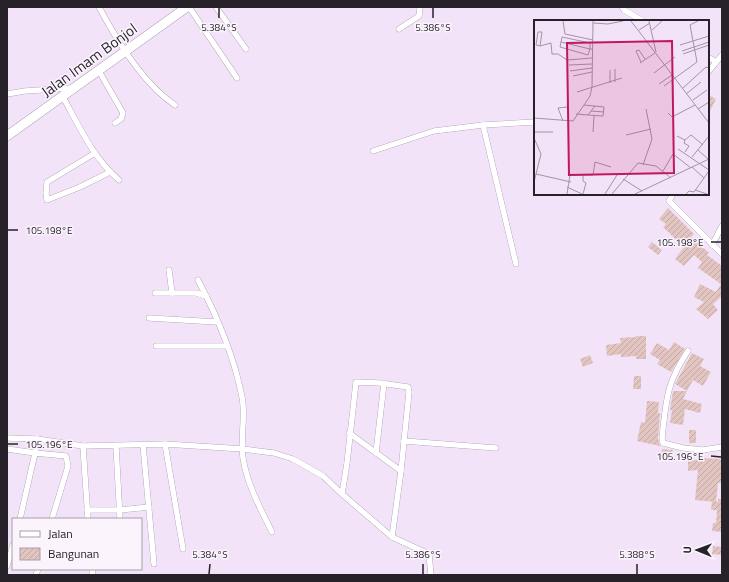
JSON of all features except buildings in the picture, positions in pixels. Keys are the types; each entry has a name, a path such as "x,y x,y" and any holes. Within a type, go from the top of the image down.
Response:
{"highway":[{"name":"Jalan Imam Bonjol","path":"7,136 188,7"}],"street":[{"path":"99,7 111,30 145,78 155,90 175,105"},
{"path":"188,7 237,78"},
{"path":"216,7 246,49"},
{"path":"399,29 419,16 420,7"},
{"path":"622,7 624,10 641,20"},
{"path":"709,71 722,55"},
{"path":"709,58 716,62"},
{"path":"99,71 123,113 121,119 115,123"},
{"path":"7,94 25,91 75,88"},
{"path":"63,97 95,153 110,172 119,180"},
{"path":"373,151 434,131 483,125 534,122"},
{"path":"483,125 516,264"},
{"path":"95,153 47,182 47,200 80,187 110,172"},
{"path":"672,195 669,202 722,254"},
{"path":"712,245 722,226"},
{"path":"168,270 172,293"},
{"path":"198,280 227,346 242,399 243,456 251,487 272,532"},
{"path":"155,293 196,293 206,296"},
{"path":"149,318 217,322"},
{"path":"156,346 227,346"},
{"path":"688,351 673,374 665,400 662,438 663,443 683,448 703,450 722,447"},
{"path":"342,494 356,382 406,385 409,389 401,471 392,537"},
{"path":"376,453 384,383"},
{"path":"350,433 376,453 396,465 401,471"},
{"path":"7,438 37,439 83,446 165,444 243,449 274,453 293,459 323,476 392,537 429,554 431,575"},
{"path":"20,518 37,439"},
{"path":"404,441 496,448"},
{"path":"143,444 154,564"},
{"path":"165,444 183,549"},
{"path":"83,446 88,518"},
{"path":"116,446 120,518"},
{"path":"7,449 66,456 68,458 68,466 52,518"},
{"path":"88,510 120,510 149,507"},
{"path":"7,566 12,548"}]}
